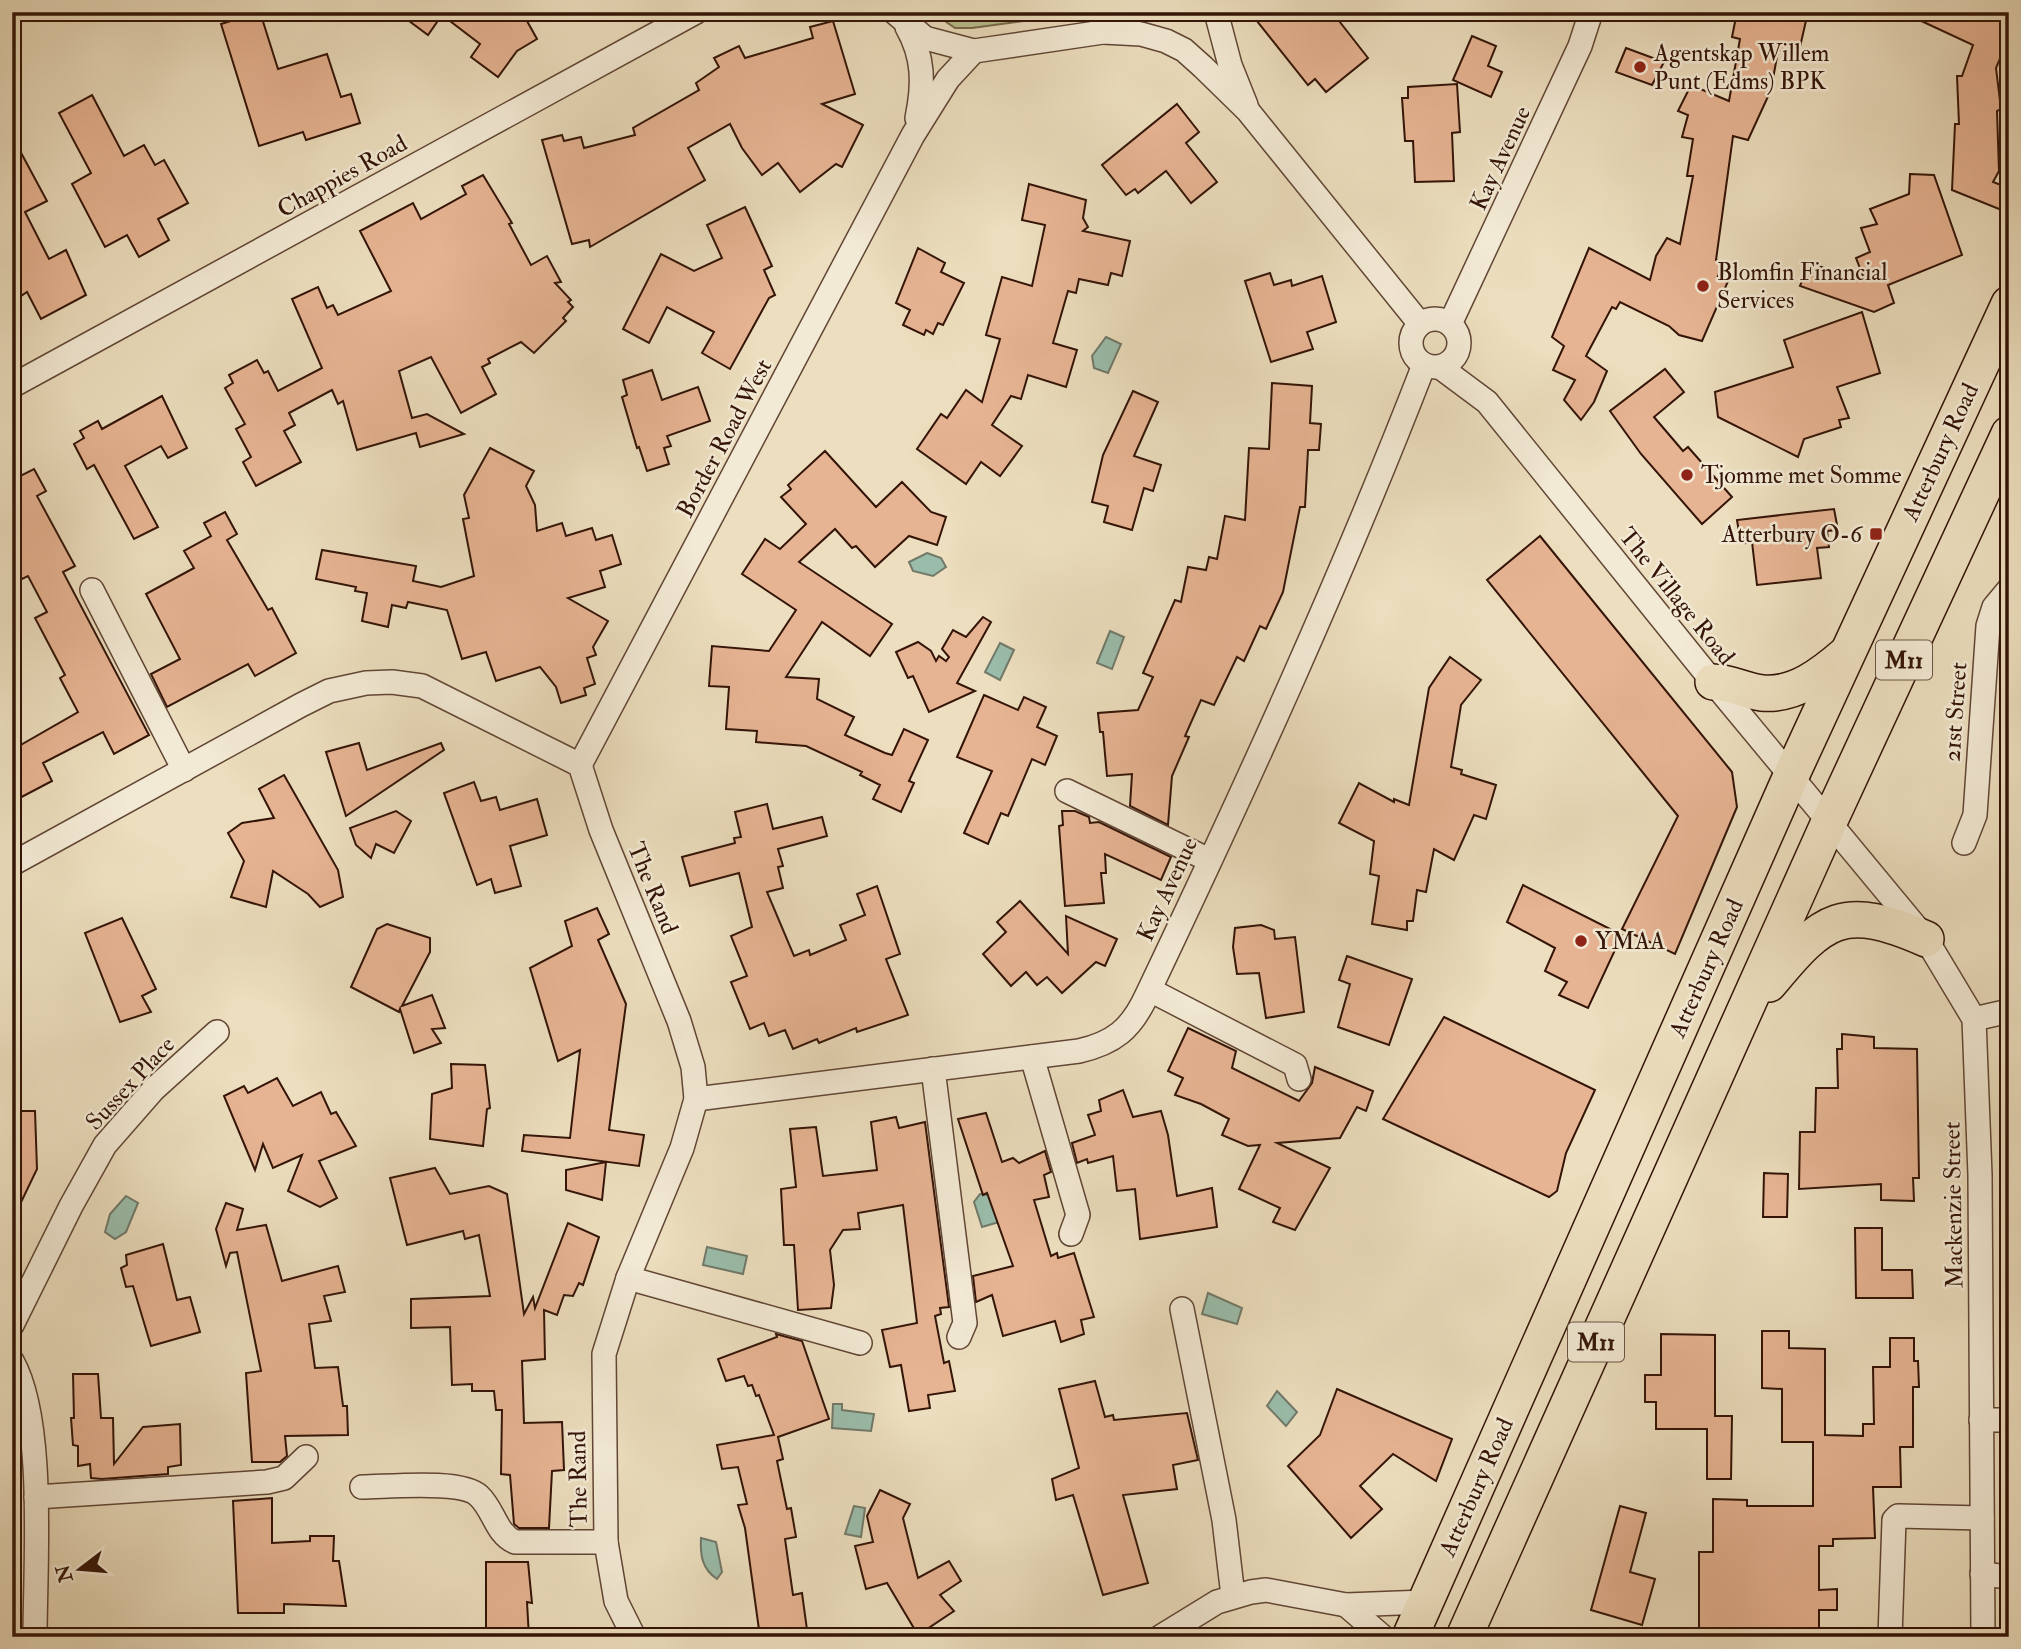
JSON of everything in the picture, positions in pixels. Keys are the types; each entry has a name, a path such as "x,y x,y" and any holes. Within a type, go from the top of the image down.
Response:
{"main road":[{"name":"Atterbury Road","path":"1410,1637 1791,776 2009,304"},
{"name":"Atterbury Road","path":"1464,1637 1830,820 2009,434"},
{"path":"1713,682 1724,682 1762,693 1793,689 1821,675 1849,651"},
{"path":"1727,1048 1767,986 1808,937 1831,925 1871,919 1886,922 1926,939"}],"street":[{"name":"Chappies Road","path":"12,386 696,12"},
{"path":"1103,32 1136,12"},
{"path":"1216,12 1230,65 1248,111"},
{"name":"Kay Avenue","path":"1450,324 1570,69 1591,12"},
{"path":"901,19 925,38 974,51 1103,32 1141,34 1184,50 1248,111 1420,324"},
{"name":"Border Road West","path":"901,19 919,48 923,72 913,135"},
{"name":"Border Road West","path":"580,765 913,135 948,79 974,51"},
{"path":"1435,318 1450,324 1486,402 1432,366 1418,360 1411,346 1411,338 1420,324 1435,318"},
{"path":"1432,366 1453,359 1459,345"},
{"name":"Kay Avenue","path":"696,1099 1079,1051 1117,1038 1133,1022 1150,990 1432,366"},
{"name":"The Village Road","path":"1486,402 1713,682 1830,820"},
{"name":"21st Street","path":"1964,843 1975,814 1988,626 1994,607 2009,589"},
{"path":"92,590 184,770"},
{"path":"12,864 328,691 391,682 422,686 580,765"},
{"name":"The Rand","path":"580,765 601,830 679,1021 693,1067 696,1099 682,1148 628,1278 608,1336 603,1367 606,1542 616,1601 634,1637"},
{"path":"1068,791 1209,860"},
{"name":"Mackenzie Street","path":"1830,820 1926,939 1974,1019 1980,1175 1983,1637"},
{"path":"1150,990 1294,1065 1299,1079"},
{"path":"1974,1019 2009,1011"},
{"name":"Sussex Place","path":"12,1325 71,1206 105,1145 154,1088 217,1032"},
{"path":"1032,1056 1078,1215 1071,1234"},
{"path":"933,1069 965,1323 959,1337"},
{"path":"628,1278 860,1343"},
{"path":"1182,1309 1224,1520 1233,1596"},
{"path":"12,1361 28,1405 36,1497 35,1637"},
{"path":"1982,1420 2009,1420"},
{"path":"36,1497 267,1482 284,1478 306,1457"},
{"path":"362,1487 458,1487 480,1497 507,1539 515,1542 606,1542"},
{"path":"1890,1637 1894,1520 1898,1516 1982,1518"},
{"path":"1982,1574 2009,1577"},
{"path":"1160,1637 1233,1596 1266,1590 1346,1605 1425,1602"},
{"path":"1346,1605 1383,1637"}],"shaded area":[{"path":"932,12 1090,12 955,28"},
{"path":"1106,337 1121,344 1108,373 1094,368 1092,356"},
{"path":"927,553 941,558 946,567 933,576 913,571 909,562"},
{"path":"1110,631 1124,637 1112,669 1097,663"},
{"path":"1000,643 1014,650 1000,680 985,672"},
{"path":"980,1194 990,1195 999,1222 982,1227 974,1202"},
{"path":"126,1196 138,1203 126,1232 115,1239 105,1232 110,1214"},
{"path":"707,1247 747,1256 743,1274 703,1265"},
{"path":"1208,1293 1242,1308 1237,1324 1202,1314"},
{"path":"1277,1391 1297,1412 1286,1426 1267,1406"},
{"path":"833,1404 842,1404 842,1410 874,1414 871,1431 832,1428"},
{"path":"854,1506 865,1508 861,1537 845,1534"},
{"path":"701,1538 716,1542 722,1572 717,1579 708,1571 703,1561"}],"building":[{"path":"260,12 278,69 327,54 341,97 351,94 360,123 306,140 303,132 259,146 221,24"},
{"path":"397,12 522,12 537,39 517,51 498,77 471,57 480,44 442,15 428,35"},
{"path":"1267,12 1332,12 1368,58 1326,92 1315,79 1308,85 1257,21"},
{"path":"1737,12 1808,12 1800,47 1778,51 1771,90 1748,140 1733,136 1716,260 1724,264 1718,276 1729,279 1702,341 1679,335 1669,326 1620,302 1616,309 1612,307 1586,356 1607,371 1594,402 1581,420 1564,400 1575,380 1553,370 1564,346 1552,337 1589,248 1650,280 1656,256 1667,238 1680,244 1693,176 1687,176 1693,139 1682,137 1688,115 1678,111 1691,85 1729,101 1740,39 1732,37"},
{"path":"1902,12 2009,12 2009,38 1996,68 2001,109 1997,111 1999,171 1993,182 2009,188 2009,213 1952,190 1955,124 1959,124 1957,76 1962,76 1973,45"},
{"path":"833,21 855,94 822,104 863,125 842,167 836,164 800,192 778,163 762,175 742,148 730,124 688,148 705,180 590,247 589,240 572,244 542,140 562,135 564,141 581,137 584,148 635,135 633,128 699,90 696,83 719,67 714,58 739,46 745,58 813,38 810,27"},
{"path":"1472,36 1496,46 1488,66 1502,72 1491,97 1453,80"},
{"name":"Agentskap Willem Punt (Edms) BPK","path":"1626,48 1664,62 1652,85 1616,72"},
{"path":"1457,84 1460,132 1452,133 1454,181 1415,182 1413,141 1405,141 1402,98 1408,98 1408,87"},
{"path":"92,95 124,156 144,145 155,165 164,160 188,203 158,219 169,240 139,257 127,235 105,247 72,184 91,173 59,113"},
{"path":"1177,104 1199,132 1186,143 1217,182 1191,203 1166,171 1138,193 1135,189 1126,195 1102,165"},
{"path":"12,136 47,201 25,212 49,259 66,250 86,295 41,319 27,292 21,296 12,279"},
{"path":"1910,174 1934,175 1962,255 1888,285 1894,303 1874,312 1800,286 1809,263 1865,281 1856,258 1870,252 1861,228 1877,224 1870,209 1909,194"},
{"path":"483,175 512,223 509,224 531,265 547,256 561,282 555,283 571,300 568,302 573,307 563,318 566,321 534,353 521,342 488,359 490,363 482,367 496,394 461,413 431,357 399,371 412,418 427,414 464,434 420,447 416,433 357,450 343,401 338,404 332,390 289,413 295,425 284,431 301,462 256,486 243,462 251,457 236,429 245,424 225,388 233,383 229,375 257,360 264,373 268,371 278,391 322,368 292,299 318,287 327,308 333,305 338,315 391,291 360,231 413,203 421,219 466,194 462,186"},
{"path":"1029,184 1086,200 1083,218 1088,227 1083,231 1130,241 1122,276 1111,273 1108,285 1079,279 1076,293 1068,291 1053,343 1077,350 1066,387 1028,375 1021,399 1011,396 992,425 1022,446 1000,476 981,462 966,484 917,449 941,414 947,418 966,390 982,402 1000,339 986,335 1002,277 1032,286 1045,225 1022,220"},
{"path":"745,207 772,266 764,270 775,295 769,298 730,369 702,353 714,332 667,307 649,343 623,329 661,254 694,271 722,258 707,225"},
{"path":"918,248 945,263 941,272 964,283 943,325 938,323 933,334 926,330 924,335 903,325 910,310 896,303"},
{"path":"1270,273 1274,285 1291,280 1292,286 1322,276 1336,322 1307,332 1313,349 1271,362 1245,281"},
{"path":"1862,312 1880,373 1837,387 1849,418 1839,420 1841,427 1804,439 1798,457 1718,417 1715,392 1793,367 1784,340"},
{"path":"1665,369 1684,392 1654,417 1683,451 1688,447 1732,497 1702,524 1641,454 1610,411"},
{"path":"652,370 662,400 698,387 710,421 667,436 671,446 664,448 669,464 647,471 639,447 637,448 622,397 627,395 623,380"},
{"path":"1272,383 1312,386 1310,423 1321,424 1319,450 1308,450 1305,507 1300,507 1283,592 1266,629 1260,626 1244,661 1237,657 1214,705 1201,700 1185,736 1189,737 1172,776 1168,825 1130,806 1132,774 1107,776 1103,732 1100,732 1098,713 1138,710 1153,677 1143,673 1175,600 1181,602 1188,567 1206,570 1209,557 1217,559 1225,516 1245,520 1249,448 1269,449"},
{"path":"1133,391 1158,402 1134,456 1161,465 1153,491 1144,488 1132,530 1104,522 1108,506 1092,502 1103,455"},
{"path":"162,396 187,448 168,458 161,446 125,466 158,527 134,539 94,465 87,469 74,444 84,438 80,431 98,421 102,429"},
{"path":"490,448 534,471 526,486 535,505 537,531 562,523 566,536 592,528 596,540 612,535 621,564 600,571 605,587 568,598 608,621 593,647 596,655 587,658 595,684 584,688 586,695 561,703 556,687 540,667 496,681 486,652 462,659 447,610 408,602 406,608 392,605 388,627 362,621 367,593 355,591 356,587 316,579 322,550 416,566 413,581 441,587 474,576 463,519 469,518 464,495"},
{"path":"825,451 876,507 902,482 931,512 946,517 937,545 909,536 875,567 856,546 852,548 835,529 799,562 892,624 870,656 822,622 786,677 819,679 817,699 854,717 845,735 885,753 892,755 904,729 928,740 909,781 914,783 901,812 873,799 880,785 860,775 862,772 806,746 756,742 757,731 726,729 729,687 709,686 712,646 769,651 796,610 742,574 765,539 780,549 806,524 781,497 791,489 788,485"},
{"path":"34,469 46,491 37,496 75,566 63,572 149,735 114,754 103,732 43,763 52,781 12,802 12,750 78,712 60,678 65,675 35,618 47,612 28,576 22,579 12,561 12,480"},
{"path":"1834,509 1838,530 1827,531 1829,547 1817,548 1821,578 1757,585 1752,542 1746,543 1746,538 1740,538 1737,520"},
{"path":"225,512 237,534 227,540 268,610 272,608 296,653 255,676 248,664 167,707 151,674 180,659 146,594 194,568 184,551 211,536 204,523"},
{"path":"1540,536 1732,772 1737,807 1675,954 1622,929 1678,816 1487,580"},
{"path":"983,617 991,622 957,683 975,691 929,712 913,676 908,678 896,652 918,642 931,651 936,661 939,656 946,661 949,657 942,649 953,630 966,637"},
{"path":"1450,657 1481,680 1461,705 1451,767 1462,770 1461,774 1496,785 1486,819 1474,815 1454,860 1434,849 1426,892 1417,890 1413,921 1407,921 1407,930 1372,924 1379,876 1370,874 1374,841 1339,823 1359,783 1394,802 1394,799 1409,805 1429,688"},
{"path":"984,695 1018,710 1024,697 1046,707 1037,727 1057,736 1045,765 1032,759 1008,816 1001,813 988,844 964,833 992,771 957,757"},
{"path":"359,743 367,770 441,743 444,750 346,816 326,752"},
{"path":"284,775 338,870 343,897 320,907 308,894 273,871 266,907 231,897 244,861 228,833 242,823 274,818 259,789"},
{"path":"474,782 481,801 496,797 500,810 537,799 547,835 510,846 521,886 495,893 491,879 477,885 444,793"},
{"path":"767,804 773,829 822,817 827,836 778,849 783,866 778,867 783,888 767,892 794,956 809,950 810,955 846,940 840,925 865,915 857,894 877,886 900,954 886,959 908,1015 857,1032 856,1028 819,1043 817,1039 793,1049 785,1030 769,1036 764,1023 750,1029 731,982 747,976 731,936 752,927 739,873 690,886 682,857 735,843 734,838 741,837 735,812"},
{"path":"396,811 411,821 394,853 376,844 371,858 356,845 350,828"},
{"path":"1062,811 1075,811 1089,817 1090,823 1099,822 1171,857 1161,880 1105,854 1106,873 1101,873 1104,903 1065,906 1059,826 1063,825"},
{"name":"YMAA","path":"1523,885 1622,935 1588,1008 1559,995 1567,982 1545,971 1555,948 1507,922"},
{"path":"1020,901 1068,954 1066,916 1117,939 1105,966 1096,962 1062,993 1047,977 1037,985 1026,972 1011,986 983,954 1006,932 997,922"},
{"path":"597,908 609,934 598,940 626,1004 609,1130 644,1135 639,1166 522,1151 524,1135 570,1138 580,1050 558,1061 530,968 572,946 565,921"},
{"path":"122,918 156,989 142,996 151,1012 120,1022 85,933"},
{"path":"387,924 430,938 430,952 402,1006 432,995 445,1028 432,1029 441,1043 414,1053 400,1009 399,1012 351,987 377,929"},
{"path":"1261,925 1274,930 1275,939 1295,937 1304,1012 1266,1018 1259,973 1237,974 1233,947 1235,928"},
{"path":"1347,956 1412,979 1389,1045 1338,1027 1350,984 1339,980"},
{"path":"1444,1017 1595,1090 1566,1153 1557,1191 1549,1197 1383,1119"},
{"path":"1188,1028 1236,1051 1232,1068 1299,1101 1312,1083 1315,1067 1373,1091 1366,1111 1357,1107 1340,1138 1277,1143 1330,1168 1295,1230 1273,1222 1280,1208 1239,1189 1260,1145 1248,1146 1222,1135 1229,1119 1201,1104 1175,1095 1183,1078 1168,1071"},
{"path":"1842,1034 1874,1037 1874,1048 1917,1049 1919,1178 1913,1178 1914,1201 1881,1200 1881,1184 1799,1189 1800,1132 1815,1132 1816,1088 1838,1088 1837,1049 1842,1049"},
{"path":"451,1064 485,1065 490,1108 487,1109 483,1146 430,1139 432,1094 452,1088"},
{"path":"277,1078 293,1106 321,1092 331,1114 336,1112 356,1146 319,1161 337,1198 320,1207 288,1191 302,1155 273,1168 263,1144 255,1170 224,1096 244,1086 248,1093"},
{"path":"1123,1090 1133,1117 1161,1111 1168,1135 1177,1196 1212,1188 1217,1227 1140,1239 1135,1189 1117,1191 1113,1156 1077,1163 1072,1143 1095,1135 1088,1115 1101,1111 1099,1100"},
{"path":"12,1111 35,1111 37,1169 12,1221"},
{"path":"986,1113 1002,1162 1013,1158 1019,1163 1045,1151 1051,1172 1044,1175 1049,1197 1034,1200 1051,1256 1057,1253 1058,1258 1074,1253 1094,1317 1081,1320 1084,1334 1061,1342 1055,1321 1003,1336 992,1295 976,1302 973,1276 1013,1266 987,1193 983,1195 958,1119"},
{"path":"896,1117 899,1128 925,1122 949,1307 940,1308 941,1314 935,1316 944,1363 949,1361 955,1391 928,1395 930,1408 909,1411 901,1365 890,1367 882,1330 917,1323 903,1205 858,1213 860,1229 843,1230 830,1250 834,1285 831,1308 798,1310 794,1245 784,1245 781,1189 796,1187 790,1129 816,1127 823,1176 877,1170 871,1122"},
{"path":"606,1162 602,1200 566,1190 566,1170"},
{"path":"435,1168 450,1194 489,1186 507,1194 524,1314 533,1297 535,1308 568,1223 599,1237 583,1285 579,1283 573,1296 564,1295 557,1315 544,1310 545,1359 522,1361 524,1423 562,1422 564,1470 552,1471 549,1528 519,1528 514,1524 510,1475 501,1474 502,1410 496,1410 494,1391 472,1391 472,1384 452,1385 450,1327 411,1328 411,1299 490,1296 479,1235 465,1239 463,1231 407,1245 390,1178"},
{"path":"1764,1173 1788,1174 1787,1217 1763,1217"},
{"path":"226,1203 243,1209 237,1230 266,1225 282,1281 338,1266 345,1292 324,1296 331,1321 309,1324 315,1368 338,1367 343,1406 347,1406 348,1435 285,1436 287,1456 280,1462 252,1462 246,1373 261,1371 237,1252 230,1253 226,1266 216,1229"},
{"path":"1855,1228 1882,1228 1882,1270 1912,1270 1913,1298 1856,1298"},
{"path":"163,1244 177,1300 190,1297 200,1332 151,1346 133,1286 126,1287 121,1268 127,1265 126,1255"},
{"path":"1762,1331 1789,1331 1789,1348 1825,1349 1825,1435 1863,1436 1863,1424 1874,1424 1873,1367 1890,1367 1890,1338 1914,1338 1914,1361 1918,1361 1919,1387 1913,1387 1913,1447 1900,1447 1901,1487 1873,1487 1875,1538 1833,1539 1833,1546 1819,1546 1819,1590 1837,1589 1837,1610 1819,1610 1819,1631 1699,1632 1699,1552 1713,1552 1713,1499 1747,1500 1747,1506 1813,1506 1813,1442 1782,1442 1782,1389 1762,1388"},
{"path":"776,1334 802,1341 829,1419 778,1437 783,1459 777,1461 787,1509 791,1508 796,1537 785,1539 793,1595 802,1593 808,1637 760,1637 745,1528 738,1505 747,1504 738,1467 722,1469 717,1445 774,1435 759,1395 756,1396 752,1385 748,1386 744,1376 726,1381 718,1359 777,1337"},
{"path":"1661,1334 1715,1335 1715,1416 1732,1416 1731,1479 1707,1479 1707,1429 1656,1429 1656,1402 1645,1402 1645,1375 1661,1375"},
{"path":"73,1374 98,1374 101,1418 113,1418 114,1464 143,1427 180,1424 181,1465 168,1467 168,1474 91,1478 90,1464 78,1466 78,1446 73,1445"},
{"path":"1095,1381 1105,1417 1113,1415 1114,1420 1187,1413 1198,1460 1173,1465 1177,1489 1123,1495 1148,1583 1103,1595 1073,1495 1056,1500 1052,1479 1079,1468 1059,1389"},
{"path":"1337,1389 1452,1439 1436,1481 1393,1454 1360,1486 1382,1509 1351,1538 1288,1466 1320,1435"},
{"path":"880,1490 910,1504 903,1518 918,1578 949,1561 961,1581 940,1595 954,1611 918,1635 887,1583 866,1589 855,1546 873,1542 867,1516"},
{"path":"272,1498 272,1543 310,1541 310,1536 334,1536 333,1561 339,1561 346,1606 284,1604 284,1613 238,1613 233,1501"},
{"path":"1620,1506 1646,1513 1630,1572 1655,1579 1642,1625 1591,1610"},
{"path":"486,1562 528,1562 532,1603 527,1602 529,1637 486,1637"}],"place":[{"name":"Agentskap Willem Punt (Edms) BPK","path":"1640,67"},
{"name":"Blomfin Financial Services","path":"1703,286"},
{"name":"Tjomme met Somme","path":"1687,475"},
{"name":"Atterbury O-6","path":"1876,534"},
{"name":"YMAA","path":"1581,941"}]}
